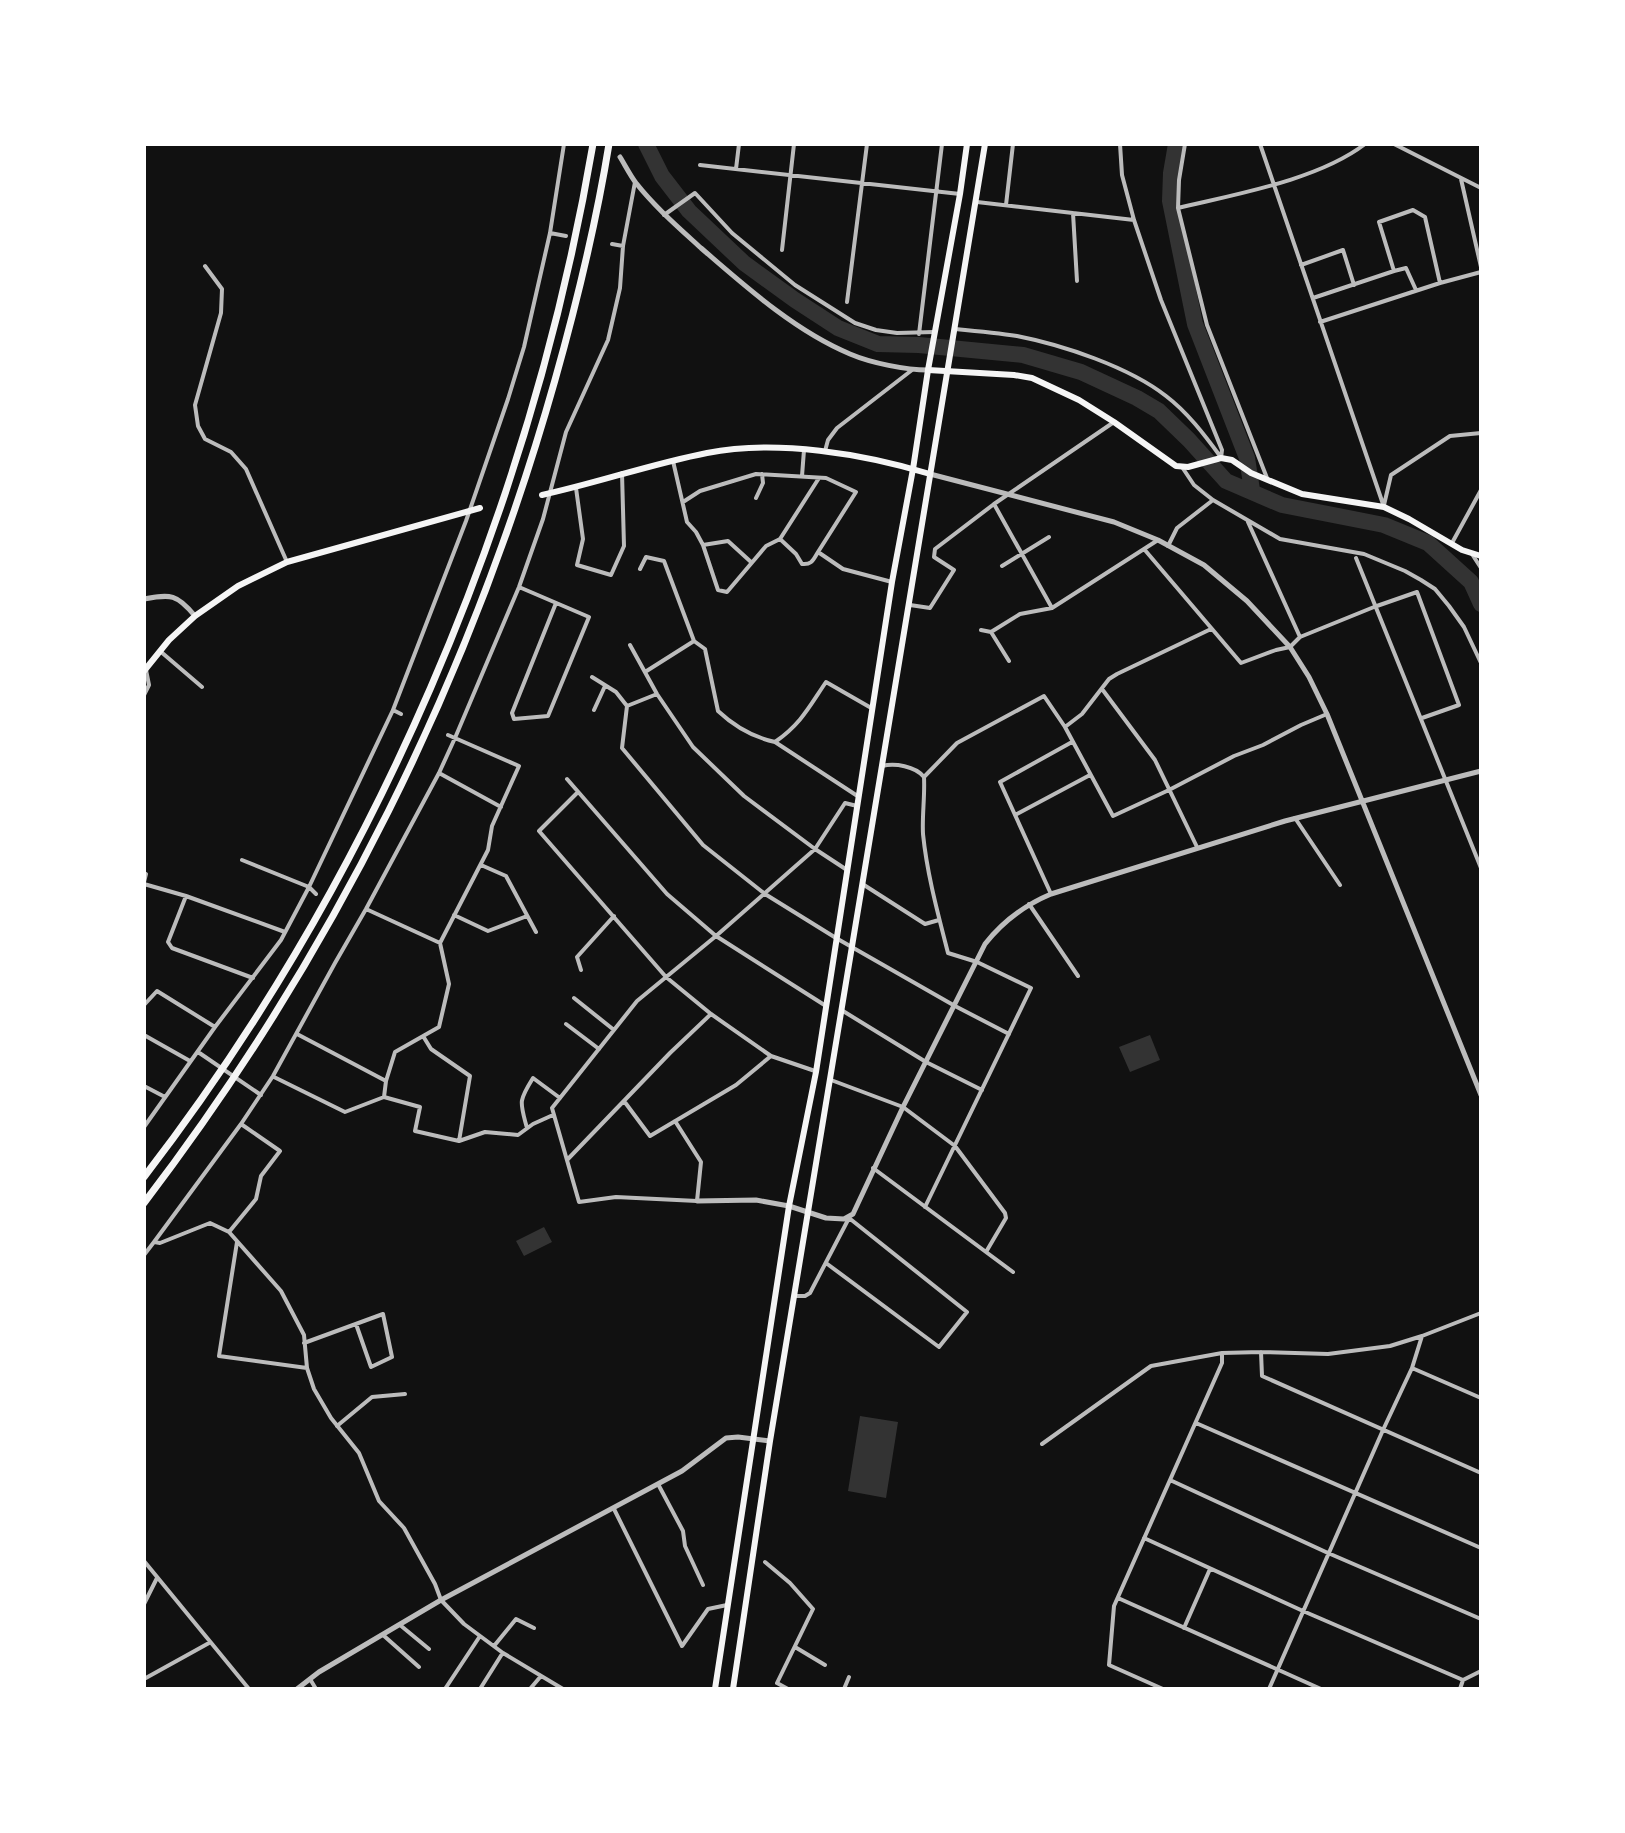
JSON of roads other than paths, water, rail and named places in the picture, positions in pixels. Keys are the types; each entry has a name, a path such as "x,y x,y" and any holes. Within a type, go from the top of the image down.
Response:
{"highway":[{"path":"144,1177 208,1090 315,918 397,759 435,675 483,554 526,425 574,248 593,144"},
{"path":"144,1203 220,1099 282,1004 369,853 449,682 507,534 541,430 589,252 609,144"}],"main road":[{"path":"715,1689 789,1206 816,1072 892,582 967,144"},
{"path":"733,1689 770,1441 985,144"},
{"path":"928,370 1032,378 1079,400 1176,466 1221,458 1232,460 1251,473 1302,494 1384,507 1481,556"},
{"path":"546,494 709,452 742,448 825,451 930,474"},
{"path":"145,670 169,640 195,616 238,586 287,562 480,508"}],"street":[{"path":"144,1127 285,932 393,710 469,512 524,347 550,233 564,144"},
{"path":"736,169 739,144"},
{"path":"782,250 794,144"},
{"path":"847,302 867,144"},
{"path":"919,334 942,144"},
{"path":"1006,205 1013,144"},
{"path":"1120,144 1122,175 1134,220 1161,300 1222,450 1221,458"},
{"path":"1185,144 1178,208 1207,325 1268,479"},
{"path":"1260,144 1384,507"},
{"path":"1178,208 1272,185 1318,169 1365,144"},
{"path":"1394,144 1481,188"},
{"path":"620,157 635,182 664,215 730,273 800,326 851,355 880,364 928,370"},
{"path":"700,165 960,194"},
{"path":"1320,322 1481,270 1461,178"},
{"path":"144,1255 273,1076 439,773 519,587 543,519 546,494 566,432 608,340 620,288 623,246 635,182"},
{"path":"664,215 695,193 732,233 795,285 855,323 897,333 935,332"},
{"path":"977,202 1134,220"},
{"path":"1394,271 1379,222 1413,210 1425,217 1440,283"},
{"path":"1073,213 1077,281"},
{"path":"550,233 566,236"},
{"path":"612,244 623,246"},
{"path":"1301,265 1343,250 1354,285"},
{"path":"205,266 222,289 221,313 195,405 198,426 205,439 231,452 246,469 287,562"},
{"path":"1312,298 1406,268 1416,290"},
{"path":"955,329 1018,336 1077,353 1139,378 1167,397 1200,428 1221,458"},
{"path":"825,451 828,440 837,428 912,370"},
{"path":"910,605 930,608 954,570 934,557 935,549 994,504 1114,422"},
{"path":"1384,507 1391,475 1450,436 1481,433"},
{"path":"802,476 804,450"},
{"path":"673,461 687,522 703,545 718,590 727,592 766,546 780,539 819,478"},
{"path":"1182,467 1194,485 1213,500 1280,539 1364,554 1413,575 1435,589 1464,627 1481,663"},
{"path":"576,485 583,539 577,565 611,575 624,546 622,473"},
{"path":"682,503 700,491 762,474 819,478 856,492 813,562 802,564 780,539"},
{"path":"756,498 763,483 762,474"},
{"path":"930,474 1114,522 1158,540 1204,565 1247,601 1290,647 1327,714 1481,1095"},
{"path":"1452,543 1481,490"},
{"path":"1168,546 1177,528 1213,500"},
{"path":"994,504 1052,608"},
{"path":"1246,520 1300,637"},
{"path":"1002,566 1049,537"},
{"path":"981,630 991,632 1020,614 1052,608 1158,540"},
{"path":"703,545 728,541 751,562"},
{"path":"1144,549 1241,663 1290,647 1300,637 1417,592 1459,705 1421,719"},
{"path":"818,552 843,569 892,582"},
{"path":"1472,554 1481,568"},
{"path":"640,569 646,557 664,561 694,641 705,649 718,711 736,727 775,742 859,797"},
{"path":"1356,558 1481,868"},
{"path":"519,587 589,617 548,716 514,719 512,713 556,603"},
{"path":"144,599 166,595 184,603 195,616"},
{"path":"1065,727 1082,714 1109,679 1211,629"},
{"path":"991,632 1009,661"},
{"path":"645,672 694,641"},
{"path":"630,645 657,694 693,747 744,796 847,870"},
{"path":"160,651 202,687"},
{"path":"144,695 149,685 145,670"},
{"path":"592,677 616,692 627,706 622,748 703,845 765,894 836,938 1009,1034"},
{"path":"775,742 802,719 826,682 873,709"},
{"path":"594,710 605,686"},
{"path":"1102,689 1155,760 1197,847"},
{"path":"627,706 657,694"},
{"path":"924,777 957,743 1044,696 1065,727 1113,816 1327,714"},
{"path":"393,710 401,714"},
{"path":"384,1097 395,1052 439,1027 449,984 440,943 488,850 492,826 519,766 448,735"},
{"path":"1051,894 1000,782 1073,742"},
{"path":"882,766 893,763 920,772 924,777 923,835 948,953 977,962 1031,988 925,1207"},
{"path":"794,1296 810,1293 853,1214 985,944 993,933 1029,904 1051,894 1295,818 1481,771"},
{"path":"439,773 501,807"},
{"path":"1014,815 1090,775"},
{"path":"567,779 667,894 716,936 826,1006"},
{"path":"578,792 539,831 666,977 711,1014 771,1056 816,1072"},
{"path":"826,1263 939,1347 967,1312 849,1218 826,1218 789,1206 756,1200 616,1197 579,1202 552,1108 637,1001 815,849 845,803 857,806"},
{"path":"1295,818 1340,885"},
{"path":"242,860 309,887 316,894"},
{"path":"481,865 506,876 536,932"},
{"path":"144,873 144,883 285,932"},
{"path":"864,885 925,924 939,920"},
{"path":"186,896 168,942 172,948 253,978"},
{"path":"1029,904 1078,976"},
{"path":"366,909 440,943"},
{"path":"356,913 360,918"},
{"path":"454,915 488,931 527,916"},
{"path":"581,970 577,957 614,916"},
{"path":"144,1005 157,991 215,1027"},
{"path":"574,998 614,1030"},
{"path":"843,1011 926,1062 982,1090"},
{"path":"566,1161 711,1014"},
{"path":"566,1024 599,1049"},
{"path":"297,1034 386,1081"},
{"path":"144,1035 190,1061"},
{"path":"423,1036 431,1049 470,1076 459,1141"},
{"path":"198,1052 261,1095"},
{"path":"624,1101 650,1136 736,1085 771,1056"},
{"path":"273,1076 345,1112 384,1097 420,1107 415,1131 459,1141 485,1132 518,1135 553,1115"},
{"path":"527,1128 521,1096 533,1078 560,1098"},
{"path":"831,1080 903,1107 955,1146 1005,1213 1006,1218 986,1252"},
{"path":"144,1086 165,1097"},
{"path":"675,1121 701,1162 697,1201"},
{"path":"229,1232 256,1199 261,1176 280,1151 241,1124"},
{"path":"873,1168 1013,1272"},
{"path":"154,1242 160,1243 210,1223 229,1232 263,1268 281,1291 304,1335 307,1368 314,1389 337,1426 359,1453 379,1501 404,1528 441,1600 464,1624 503,1653 563,1689"},
{"path":"237,1242 219,1356 307,1368"},
{"path":"1042,1444 1151,1366 1222,1353 1328,1354 1390,1346 1481,1313"},
{"path":"304,1343 383,1314 392,1357 371,1367 356,1324"},
{"path":"1269,1689 1412,1368 1422,1336"},
{"path":"1261,1352 1262,1376 1481,1473"},
{"path":"1160,1688 1109,1665 1114,1606 1222,1363 1222,1353"},
{"path":"1412,1368 1481,1398"},
{"path":"337,1426 372,1397 405,1394"},
{"path":"1196,1423 1481,1548"},
{"path":"297,1689 441,1600 682,1471 726,1438 770,1441"},
{"path":"1170,1480 1481,1619"},
{"path":"658,1484 683,1531 685,1546 703,1585"},
{"path":"614,1509 682,1646 708,1609 727,1605"},
{"path":"1144,1538 1463,1680 1480,1673"},
{"path":"144,1561 249,1689"},
{"path":"765,1562 790,1583 813,1609 777,1683 788,1689"},
{"path":"1184,1628 1210,1569"},
{"path":"144,1604 157,1578"},
{"path":"1118,1598 1321,1689"},
{"path":"494,1646 516,1619 534,1628"},
{"path":"400,1624 429,1649"},
{"path":"383,1635 419,1667"},
{"path":"445,1689 480,1636"},
{"path":"144,1679 209,1643"},
{"path":"795,1647 825,1665"},
{"path":"480,1689 503,1653"},
{"path":"530,1689 541,1676"},
{"path":"844,1689 849,1677"},
{"path":"310,1679 316,1689"},
{"path":"1460,1689 1463,1680"}],"waterway":[{"path":"646,144 662,176 689,211 744,263 838,328 878,344 1023,355 1081,372 1159,411 1226,481 1282,505 1384,525 1428,543 1471,582 1481,604"},
{"path":"1176,144 1170,201 1195,324 1247,458 1252,490"}]}
